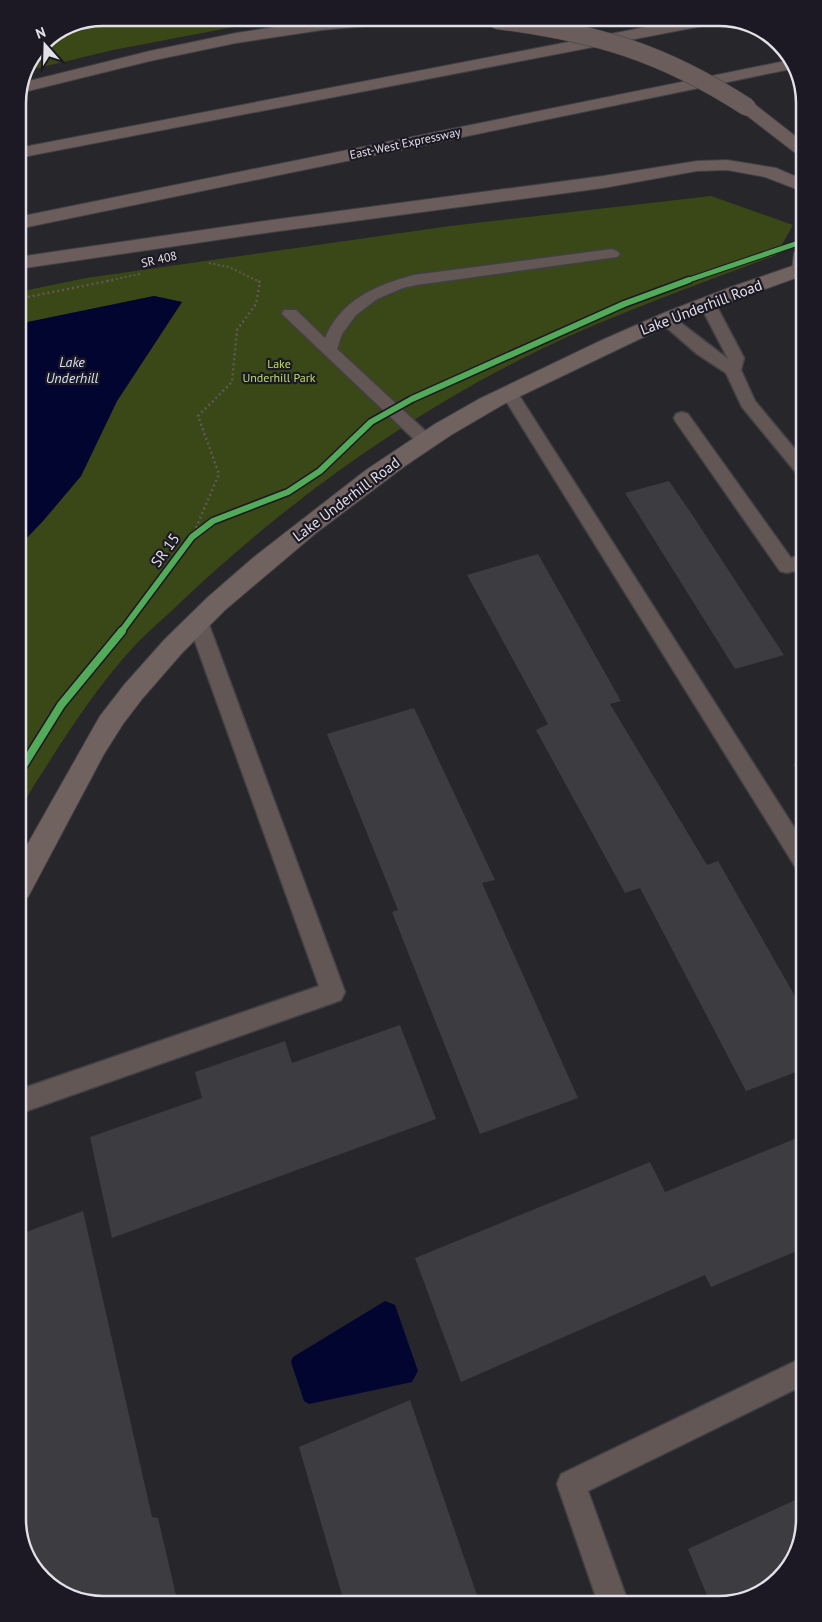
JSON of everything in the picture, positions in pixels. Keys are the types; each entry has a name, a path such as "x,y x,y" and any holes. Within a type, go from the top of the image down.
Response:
{"highway":[{"path":"28,86 166,51 266,32 321,26"},
{"path":"539,26 574,31 620,43 692,72 747,107 796,145"},
{"path":"26,151 677,26"},
{"name":"East-West Expressway","path":"26,221 785,66"},
{"path":"26,262 263,227 603,182 696,166 748,167 770,172 796,183"},
{"path":"787,179 796,193"}],"main road":[{"name":"Lake Underhill Road","path":"26,873 57,814 112,719 166,653 258,566 312,522 366,481 469,413 578,358 707,303 796,272"}],"lane":[{"path":"328,350 333,337 353,306 389,287 414,280 612,254"},
{"path":"707,303 736,358 733,370"},
{"path":"290,314 426,441"},
{"path":"666,320 702,350 733,370 748,403 796,461"},
{"path":"509,393 796,848"},
{"path":"682,418 787,566 796,563"},
{"path":"26,1099 333,992 198,622"},
{"path":"611,1596 571,1484 796,1375"}],"path":[{"path":"202,262 230,267 260,282 290,314"},
{"path":"192,537 219,474 198,416 232,382 237,330 256,304 260,282"}],"green space":[{"path":"103,26 239,26 113,50 35,69 39,60 60,39 88,28"},
{"name":"Lake Underhill Park","path":"711,196 793,225 776,255 617,316 565,338 514,363 413,421 317,487 226,561 138,642 104,682 26,798 26,539 81,476 117,401 182,302 154,296 26,322 26,290 86,278 450,226"}],"water":[{"name":"Lake Underhill","path":"154,296 182,302 117,401 81,476 26,539 26,322"},
{"path":"385,1301 395,1305 418,1371 412,1382 309,1404 304,1401 291,1362 293,1357"}],"building":[{"path":"669,481 784,655 735,669 625,493"},
{"path":"538,554 621,701 610,704 707,865 718,861 796,998 796,1072 746,1091 640,888 625,893 536,730 548,724 467,575"},
{"path":"414,708 495,880 482,883 578,1098 480,1134 392,912 398,910 327,734"},
{"path":"400,1025 436,1119 112,1238 90,1137 202,1098 195,1072 285,1041 292,1063"},
{"path":"796,1138 796,1251 711,1287 705,1275 461,1382 415,1258 650,1162 665,1192"},
{"path":"83,1211 152,1517 158,1518 176,1596 98,1596 74,1590 56,1580 42,1566 32,1548 26,1519 26,1232"},
{"path":"410,1400 477,1596 342,1596 299,1447"},
{"path":"796,1500 795,1529 788,1553 783,1562 766,1580 748,1590 734,1594 707,1596 688,1549"}],"cycle path":[{"name":"SR 15","path":"26,761 61,705 140,608 192,537 213,521 288,492 320,471 371,422 412,399 624,304 682,282 796,244"}]}
